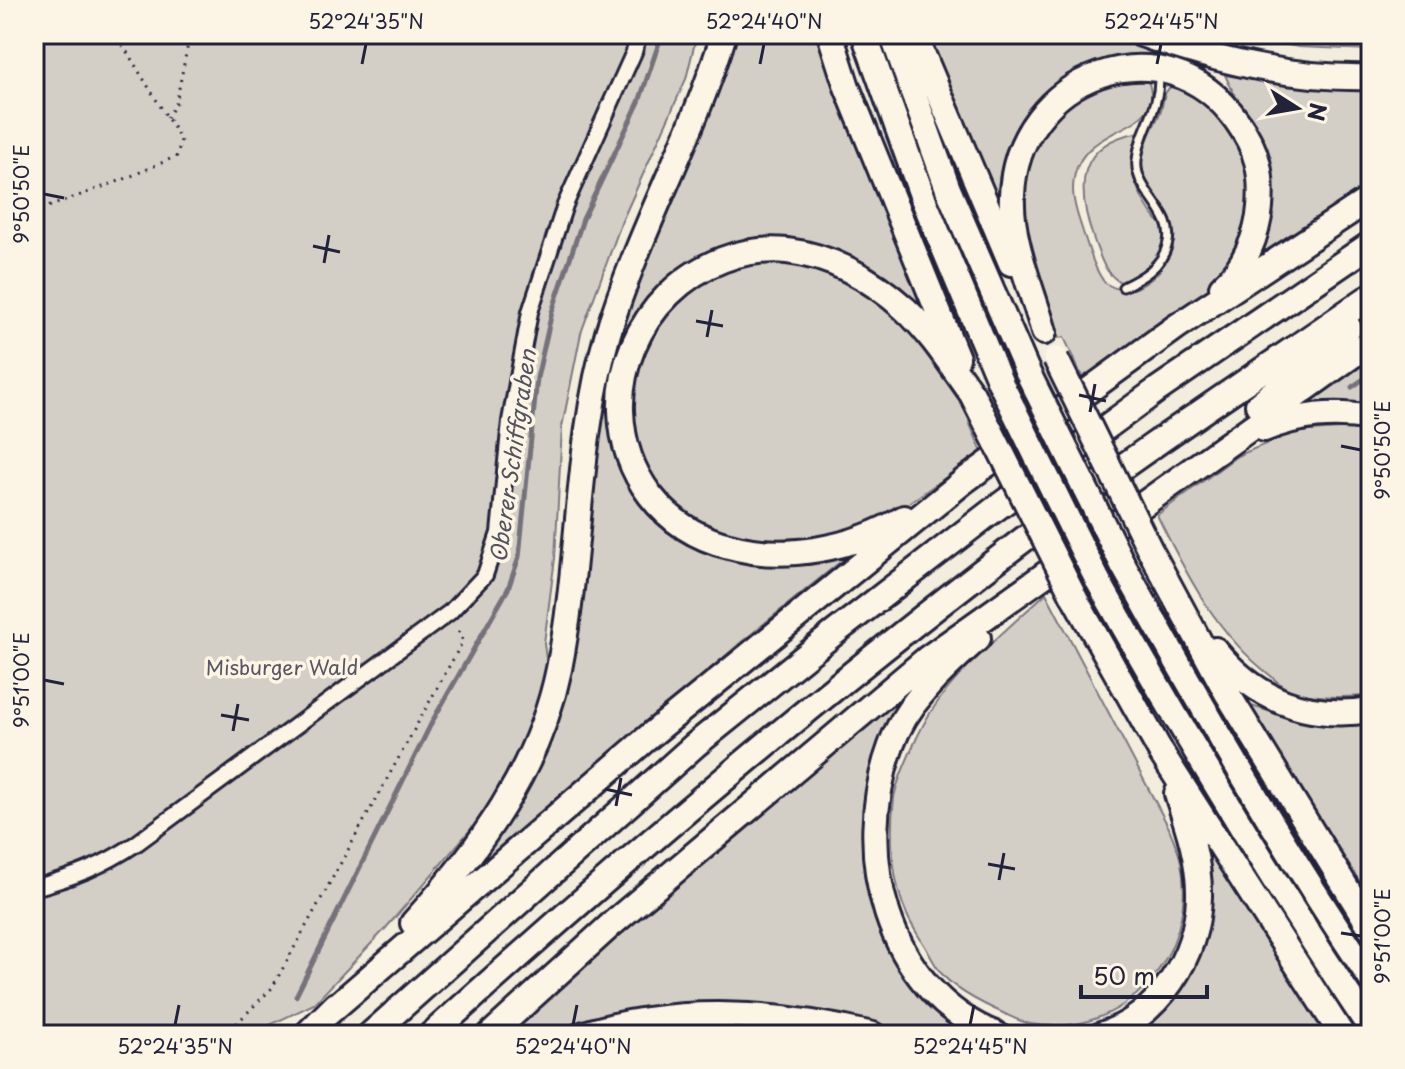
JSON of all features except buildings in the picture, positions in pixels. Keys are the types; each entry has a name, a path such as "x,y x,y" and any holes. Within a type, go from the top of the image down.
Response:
{"highway":[{"path":"306,1035 456,875 507,801 537,738 558,671 571,592 587,439 608,334 639,247 707,88 724,34"},
{"path":"830,34 847,87 972,394 1074,597 1162,754 1342,1035"},
{"path":"864,34 923,198 1000,382 1097,579 1184,734 1308,936 1371,1029"},
{"path":"892,34 948,189 1027,371 1123,565 1205,714 1371,979"},
{"path":"914,34 1004,249 1150,550 1227,693 1371,928"},
{"path":"1141,34 1213,58 1258,68 1313,76 1371,77"},
{"path":"1044,332 1015,233 1011,197 1016,162 1027,133 1056,98 1091,77 1122,69 1159,70 1190,79 1214,94 1232,113 1258,158 1262,184 1259,220 1247,255 1229,282 1176,327"},
{"path":"326,1015 652,734 964,481 1176,327 1371,198"},
{"path":"370,1035 683,755 833,634 991,512 1157,390 1371,244"},
{"path":"964,481 894,524 851,541 812,550 780,553 746,551 711,541 683,527 659,507 640,482 627,454 621,425 620,394 637,335 671,291 689,276 711,265 735,255 761,251 787,251 817,257 846,268 876,287 905,309 923,328 972,394"},
{"path":"431,1035 586,895 859,668 1016,544 1371,296"},
{"path":"1142,507 1371,309"},
{"path":"490,1035 613,923 928,658 1371,342"},
{"path":"1235,441 1291,419 1320,414 1371,418"},
{"path":"997,1035 975,1026 929,989 891,926 880,889 875,837 878,801 891,744 911,709 943,670 1041,579"},
{"path":"1169,583 1208,642 1234,673 1259,692 1287,704 1323,713 1371,710"},
{"path":"1101,1035 1131,1021 1156,1001 1178,973 1193,936 1199,897 1196,860 1186,820 1162,754"},
{"path":"581,1035 628,1022 723,1014 777,1018 873,1035"}],"street":[{"path":"34,888 106,864 450,612 485,575 499,533 510,421 530,312 565,205 634,52 639,34"}],"lane":[{"path":"1123,287 1156,266 1169,240 1167,224 1139,178 1136,163 1159,95 1159,70"}],"path":[{"path":"34,212 177,156 181,140 116,34"},
{"path":"166,119 176,103 190,34"},
{"path":"225,1035 272,988 463,641 450,612"}],"green space":[{"name":"Misburger Wald","path":"34,34 697,34 686,79 622,221 581,333 562,427 555,558 544,643 547,667 529,736 503,792 385,929 314,1004 249,1035 34,1035"},
{"path":"731,34 817,34 921,306 910,303 832,256 690,266 612,394 671,527 845,558 739,644 466,882 526,790 618,328"},
{"path":"925,34 1115,34 1155,55 1153,59 1103,61 1080,69 1041,96 1013,134 999,180 998,204"},
{"path":"1225,34 1371,34 1371,50 1299,47"},
{"path":"1225,75 1273,83 1371,88 1371,190 1242,277 1264,228 1233,102 1236,98"},
{"path":"1110,78 1148,81 1151,99 1146,112 1103,139 1088,151 1077,167 1073,190 1075,206 1092,259 1105,283 1122,290 1142,285 1159,271 1171,251 1173,228 1150,191 1141,160 1165,94 1174,85 1197,92 1232,124 1253,183 1243,241 1220,278 1198,298 1084,381 1064,337 1058,338 1025,258 1018,183 1057,107"},
{"path":"1141,132 1133,162 1135,181 1147,207 1164,225 1166,239 1160,256 1153,264 1137,276 1120,282 1106,269 1088,221 1084,203 1086,171 1092,157 1103,146 1119,137"},
{"path":"750,263 793,263 828,273 880,302 923,344 941,368 971,420 969,422 982,452 899,510 867,526 822,541 755,544 695,523 665,498 642,463 631,425 632,380 655,322 708,276"},
{"path":"1371,349 1371,410 1287,409"},
{"path":"1355,428 1371,434 1371,695 1309,695 1283,686 1234,642 1192,581 1157,515 1237,456 1294,432"},
{"path":"1046,593 1169,828 1181,862 1184,896 1178,928 1166,957 1148,983 1125,1004 1097,1018 1065,1025 1020,1021 962,991 942,974 903,904 895,874 892,843 896,791 926,720 965,670"},
{"path":"899,698 905,700 868,807 919,993 942,1016 969,1035 907,1035 831,1018 583,1026 556,1035 499,1035 691,865"},
{"path":"1248,705 1309,720 1340,723 1371,720 1371,898 1303,799"},
{"path":"1203,841 1207,841 1332,1035 1128,1035 1172,994 1195,965 1204,931"},
{"path":"675,1027 777,1029 806,1035 639,1035"}],"waterway":[{"name":"Oberer Schiffgraben","path":"296,996 433,720 508,589 519,557 537,378 552,312 583,219 639,102 662,34"},
{"path":"1352,387 1371,374"}]}
